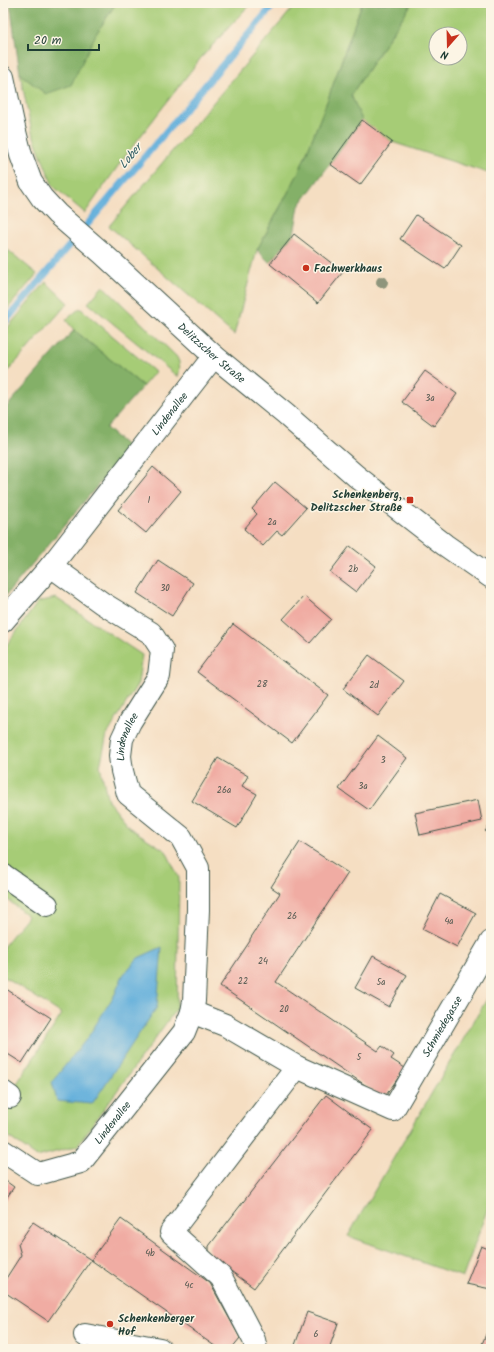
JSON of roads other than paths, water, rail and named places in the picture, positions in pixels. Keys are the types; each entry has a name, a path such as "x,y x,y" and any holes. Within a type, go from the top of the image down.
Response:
{"street":[{"name":"Delitzscher Straße","path":"3,77 14,128 31,182 42,198 57,214 102,253 214,356 285,414 356,476 445,545 491,577"},
{"name":"Lindenallee","path":"3,621 52,566 214,356"},
{"name":"Lindenallee","path":"3,1151 38,1174 81,1162 184,1032 192,1012 194,1001 198,910 198,868 181,836 128,794 120,756 122,739 130,722 159,676 162,650 151,633 102,603 52,566"},
{"path":"3,875 47,905"},
{"name":"Schmiedegasse","path":"297,1067 393,1110 491,942"},
{"path":"192,1012 225,1025 297,1067 171,1232 222,1277 254,1340 256,1349"},
{"path":"85,1335 160,1349"}],"water":[{"path":"162,947 157,1007 92,1104 57,1101 52,1082 88,1037 115,994 123,975 138,958"}],"waterway":[{"name":"Lober","path":"3,324 275,3"}],"place":[{"name":"Fachwerkhaus","path":"306,268"},
{"name":"Schenkenberg, Delitzscher Straße","path":"410,500"},
{"name":"Schenkenberger Hof","path":"110,1324"}]}
